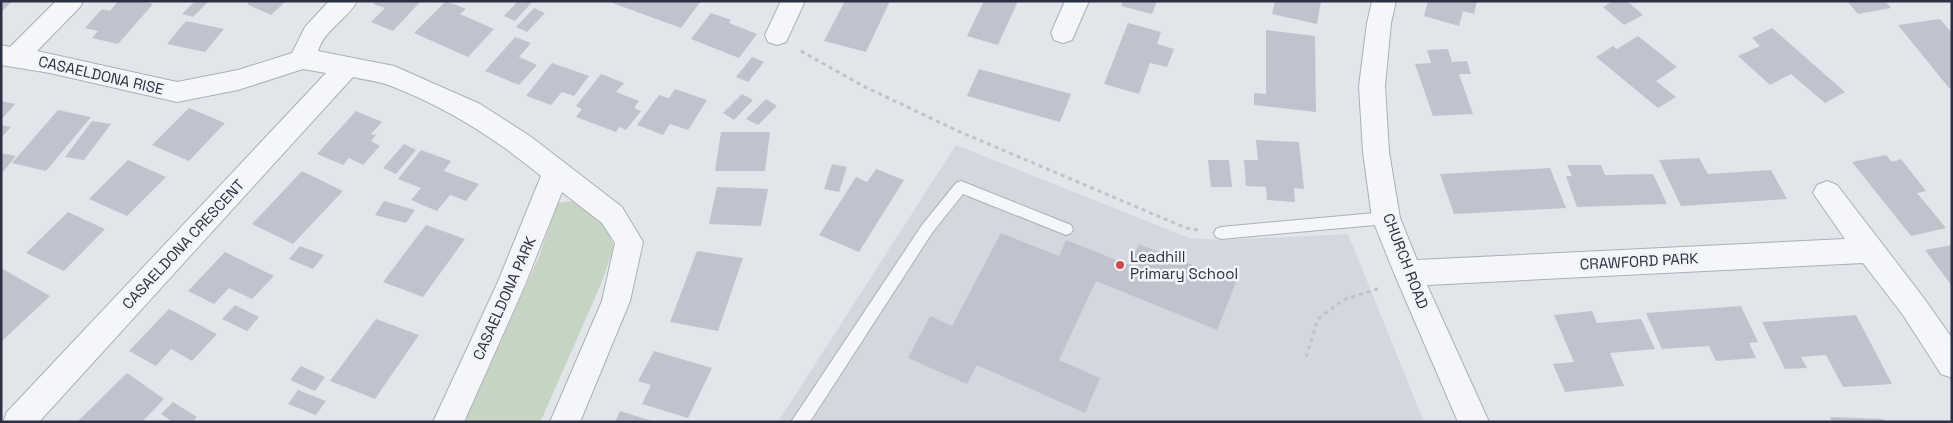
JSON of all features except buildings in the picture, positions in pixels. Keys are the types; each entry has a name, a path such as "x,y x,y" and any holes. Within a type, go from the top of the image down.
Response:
{"street":[{"path":"9,56 71,1"},
{"path":"345,1 326,18 307,42 303,59 394,76 471,111 521,144 612,215 629,242 616,301 565,422"},
{"path":"777,35 793,1"},
{"path":"1063,33 1077,1"},
{"name":"CHURCH ROAD","path":"1384,1 1379,23 1372,86 1376,152 1386,218 1410,278 1474,422"},
{"name":"CASAELDONA RISE","path":"9,56 177,92 238,80 303,59"},
{"name":"CASAELDONA CRESCENT","path":"18,422 348,66"},
{"name":"CASAELDONA PARK","path":"448,422 511,285 556,172"},
{"path":"1827,193 1912,306 1952,364"},
{"name":"CRAWFORD PARK","path":"1410,278 1870,250"}],"lane":[{"path":"799,422 808,412 927,229 961,187 1066,229"},
{"path":"1221,233 1386,218"}],"path":[{"path":"777,35 827,68 982,142 1186,228 1221,233"},
{"path":"1306,357 1318,319 1343,300 1410,278"}],"shaded area":[{"name":"Leadhill Primary School","path":"956,145 1189,238 1221,240 1348,234 1424,422 778,422"}],"green space":[{"path":"573,201 589,205 607,227 614,247 601,284 543,416 539,422 465,422 539,257 558,203"}],"place":[{"name":"Leadhill Primary School","path":"1120,265"}]}
